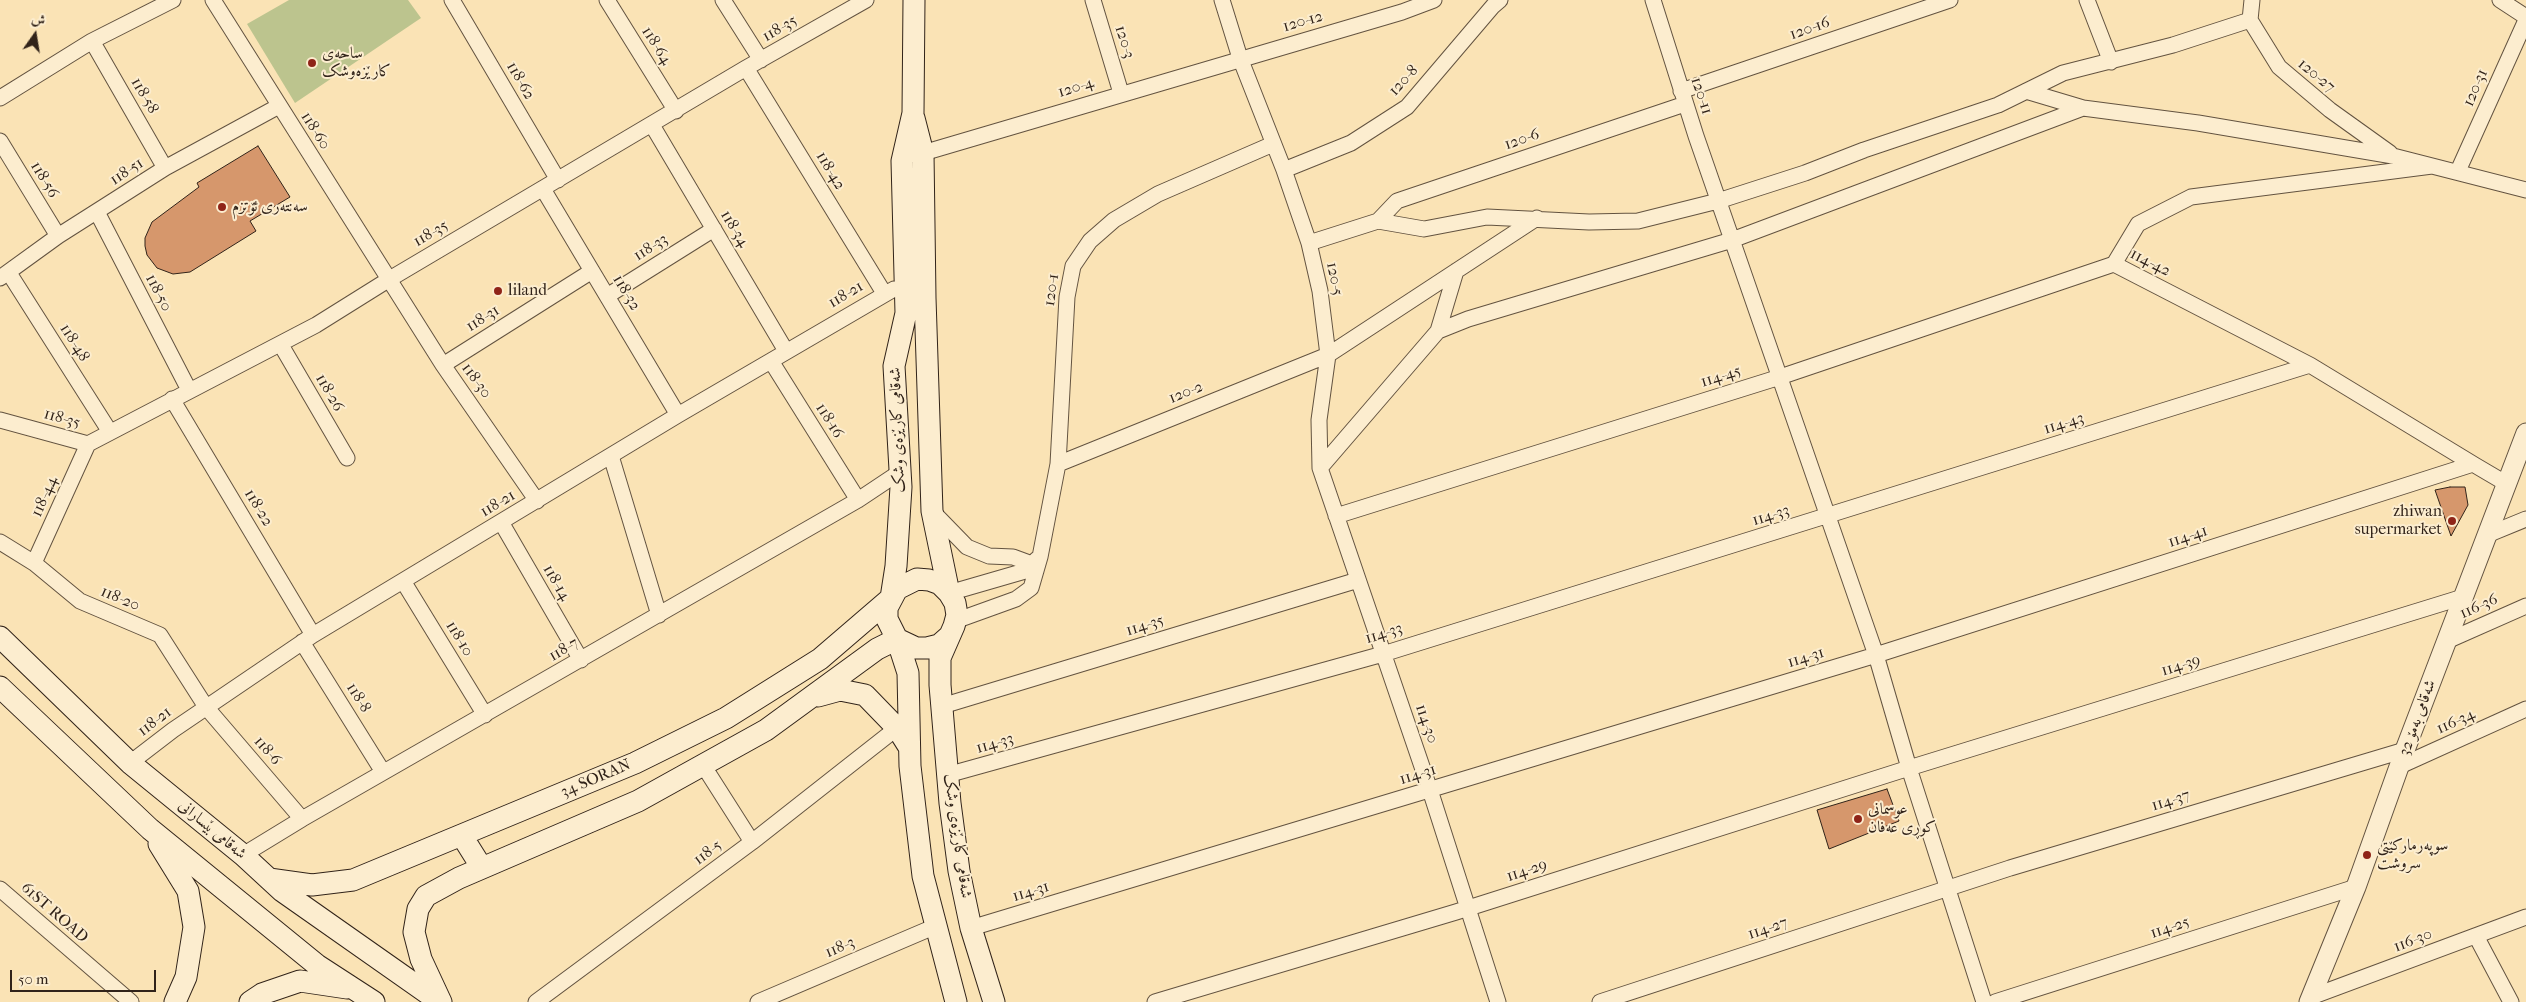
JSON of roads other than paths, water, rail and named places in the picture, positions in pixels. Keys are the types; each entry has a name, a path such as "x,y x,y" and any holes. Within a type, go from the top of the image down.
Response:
{"main road":[{"name":"شەقامی کارێزەی وشک","path":"891,598 896,566 900,472 894,366 906,313 902,161 913,113 914,0"},
{"name":"شەقامی کارێزەی وشک","path":"913,113 923,153 926,341 932,511 949,593"},
{"path":"900,339 926,341"},
{"path":"897,639 911,647 927,648 939,645 952,629 955,603 940,584 929,580 917,580 897,589 891,598 887,619 897,639 908,673 909,747 923,876 956,1002"},
{"name":"34 SORAN","path":"269,879 312,885 353,880 635,763 726,718 820,659 891,598"},
{"name":"شەقامی کارێزەی وشک","path":"952,629 940,658 942,706 958,871 972,928 994,1002"},
{"path":"441,1002 420,959 414,932 418,909 426,896 482,868 638,801 766,730 877,649 897,639"},
{"name":"شەقامی بێسارانی","path":"1,641 130,763 243,855 282,891 441,1002"},
{"path":"0,686 150,829 317,965 374,1002"},
{"path":"810,698 840,690 865,695 897,728 909,747"},
{"path":"150,829 188,891 194,927 186,977 175,1002"},
{"path":"462,836 482,868"},
{"path":"250,1002 262,994 300,981 354,989"}],"street":[{"path":"0,98 92,41 173,0"},
{"name":"118-60","path":"213,0 388,280"},
{"name":"118-62","path":"452,0 558,180"},
{"name":"118-64","path":"607,0 676,111"},
{"path":"723,0 761,60"},
{"name":"120-3","path":"1094,0 1121,93"},
{"name":"120-5","path":"1222,0 1240,58 1284,170 1309,243 1320,291 1328,355 1319,420 1320,468 1336,516"},
{"name":"120-12","path":"1240,58 1402,12 1434,0"},
{"name":"120-8","path":"1284,170 1351,143 1407,107 1500,0"},
{"name":"120-11","path":"1654,0 1683,97 1718,201 1876,655 1909,768 1984,1002"},
{"name":"120-16","path":"1683,97 1950,0"},
{"path":"2087,0 2111,62"},
{"path":"1309,243 1378,222 1424,229 1487,217 1589,222 1638,221 1718,201 1998,105 2063,73 2174,45 2250,20 2252,0"},
{"path":"2500,0 2526,18"},
{"name":"118-35","path":"0,420 88,444 188,390 281,345 856,2"},
{"name":"120-31","path":"2458,171 2526,18"},
{"name":"120-27","path":"2250,20 2278,67 2330,110 2393,156"},
{"name":"118-58","path":"92,41 165,168"},
{"name":"120-4","path":"923,153 1240,58"},
{"name":"118-42","path":"746,68 889,291"},
{"path":"2026,91 2083,108 2198,124 2393,156 2458,171 2526,190"},
{"name":"120-6","path":"1378,222 1397,201 1683,97"},
{"name":"118-51","path":"5,276 58,236 165,168 280,106"},
{"path":"1438,331 1468,318 1732,240 2083,108"},
{"name":"118-34","path":"652,125 786,352"},
{"name":"118-56","path":"0,141 58,236"},
{"name":"120-1","path":"952,629 1016,599 1031,588 1058,464 1067,298 1073,266 1090,241 1114,220 1158,194 1273,144"},
{"name":"114-42","path":"2432,166 2191,197 2138,224 2114,264 2310,365 2473,464"},
{"name":"118-32","path":"543,190 678,415"},
{"name":"118-50","path":"97,212 188,390"},
{"name":"120-2","path":"1058,464 1328,355 1537,218"},
{"name":"118-33","path":"607,296 714,229"},
{"name":"114-45","path":"1336,516 1780,377 2114,264"},
{"name":"118-31","path":"443,365 592,271"},
{"path":"1320,468 1438,331 1456,271"},
{"name":"118-48","path":"5,276 110,432"},
{"name":"118-30","path":"388,280 443,365 538,501"},
{"name":"118-21","path":"130,763 206,707 308,639 678,415 889,291"},
{"name":"118-26","path":"281,345 347,458"},
{"name":"118-16","path":"771,361 858,500"},
{"name":"114-43","path":"1828,517 2310,365"},
{"name":"118-22","path":"172,399 308,639"},
{"name":"شەقامی بەمۆ 32","path":"2310,1000 2356,887 2526,433"},
{"name":"118-44","path":"34,563 88,444"},
{"path":"611,456 659,615"},
{"path":"2473,464 2507,484"},
{"name":"114-41","path":"1876,655 2473,464"},
{"name":"118-7","path":"243,855 302,819 858,500 900,472"},
{"path":"932,511 967,547 989,556 1036,560"},
{"name":"114-30","path":"1336,516 1430,790 1498,1002"},
{"name":"114-33","path":"948,775 1382,654 1828,517"},
{"path":"2487,535 2526,519"},
{"name":"118-14","path":"501,522 581,660"},
{"name":"118-20","path":"0,542 34,563 80,601 160,635 206,707"},
{"path":"949,593 1025,571 1036,560"},
{"name":"114-35","path":"942,706 1358,580"},
{"name":"118-10","path":"403,581 485,715"},
{"name":"114-39","path":"1909,768 2463,598"},
{"name":"116-36","path":"2447,641 2526,606"},
{"name":"118-8","path":"308,639 384,772"},
{"name":"114-31","path":"972,928 1876,655"},
{"name":"118-6","path":"206,707 302,819"},
{"name":"116-34","path":"2403,758 2526,710"},
{"name":"118-5","path":"536,1002 752,842 897,728"},
{"name":"114-37","path":"1948,888 2403,758"},
{"path":"703,765 752,842"},
{"name":"114-29","path":"1155,1002 1469,908 1909,768"},
{"name":"114-25","path":"1995,1002 2356,887"},
{"name":"114-27","path":"1600,1002 1948,888"},
{"name":"61ST ROAD","path":"0,889 131,1002"},
{"name":"116-30","path":"2310,1000 2526,917"},
{"name":"118-3","path":"758,1002 936,926"},
{"path":"2476,936 2511,1002"}],"place":[{"name":"ساحه‌ی کارێزه‌وشک","path":"312,63"},
{"name":"سەنتەری ئۆتزم","path":"222,207"},
{"name":"liland","path":"498,291"},
{"name":"zhiwan supermarket","path":"2452,521"},
{"name":"عوسمانی کوڕی عەفان","path":"1858,819"},
{"name":"سوپەرمارکێتی سروشت","path":"2367,855"}]}
